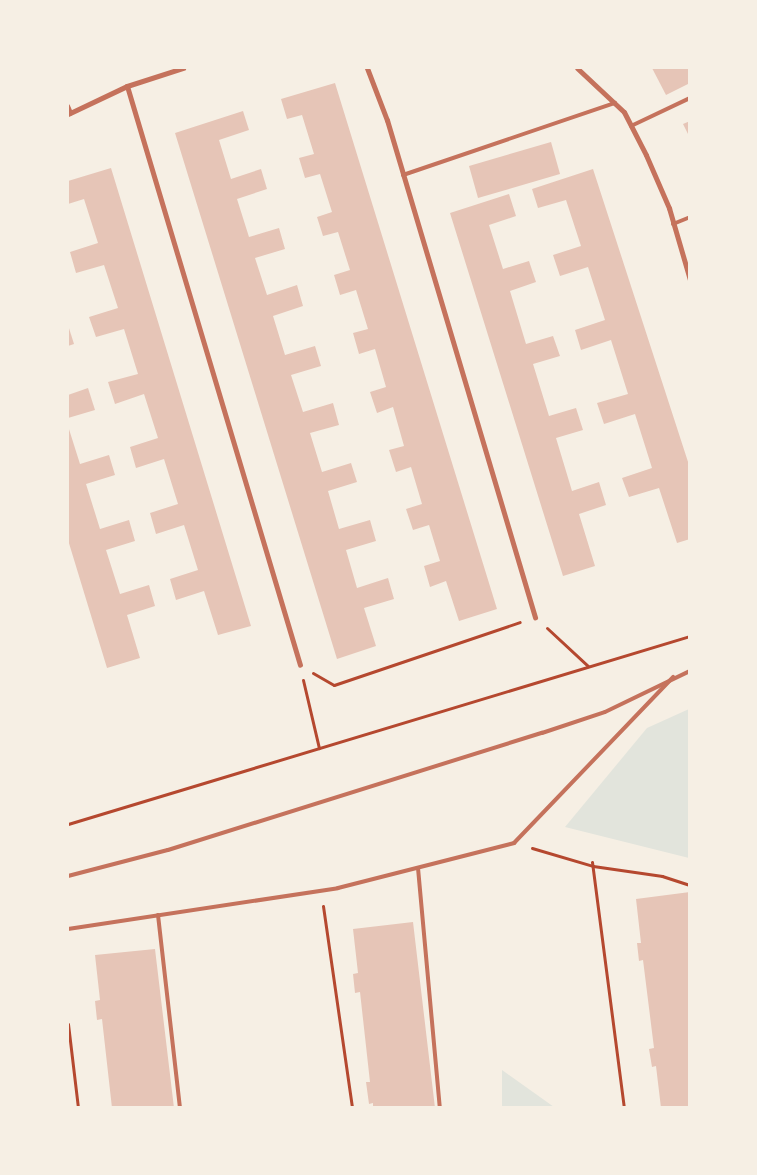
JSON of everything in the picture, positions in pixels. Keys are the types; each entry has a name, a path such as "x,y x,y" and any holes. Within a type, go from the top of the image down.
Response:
{"street":[{"path":"69,114 127,86 183,68"},
{"path":"367,68 403,176 535,617"},
{"path":"577,68 615,103 631,126 646,154 674,224 690,280"},
{"path":"127,86 300,665"}],"lane":[{"path":"631,126 690,98"},
{"path":"403,176 615,103"},
{"path":"68,106 69,114"},
{"path":"674,224 690,217"},
{"path":"68,876 168,850 606,712 672,677 690,671"},
{"path":"68,929 321,891 514,843 672,677"},
{"path":"418,868 440,1108"},
{"path":"158,915 180,1108"}],"path":[{"path":"300,665 334,685 535,617 588,666"},
{"path":"68,824 690,636"},
{"path":"300,665 319,748"},
{"path":"514,843 592,864 662,876 690,884"},
{"path":"592,864 624,1108"},
{"path":"321,891 352,1108"},
{"path":"68,1024 78,1108"}],"shaded area":[{"path":"689,709 689,858 565,827 647,728"},
{"path":"502,1070 554,1107 502,1107"}],"building":[{"path":"652,68 690,68 690,83 666,95"},
{"path":"335,83 497,609 459,621 446,581 430,587 424,566 440,561 429,525 413,530 406,509 422,504 411,467 396,472 389,450 404,446 393,407 377,413 370,392 386,387 375,349 359,354 353,333 368,329 356,290 340,295 334,275 350,270 338,232 323,236 317,217 332,212 320,174 305,178 299,158 314,154 302,115 287,119 281,99"},
{"path":"243,111 249,130 219,140 231,179 261,169 267,189 237,199 249,237 279,228 285,249 255,258 267,295 297,285 303,306 273,316 285,355 315,346 321,366 291,375 303,412 333,403 339,425 310,433 322,472 351,463 357,482 328,491 339,529 370,520 376,541 346,550 357,588 388,578 394,599 364,608 376,646 337,659 175,133"},
{"path":"690,121 690,138 683,124"},
{"path":"551,142 560,174 478,198 469,166"},
{"path":"111,168 251,626 218,635 204,591 176,600 170,579 198,570 184,525 156,534 150,513 178,504 164,459 136,468 130,447 158,438 144,394 115,404 108,382 138,374 124,329 96,337 89,317 118,308 104,265 76,273 70,252 98,243 84,199 68,204 68,181"},
{"path":"593,169 690,468 690,539 677,543 659,488 629,497 622,478 652,468 635,414 604,424 597,403 628,394 611,340 581,350 575,330 605,320 588,267 560,276 553,255 581,246 566,200 538,208 532,189"},
{"path":"509,194 516,216 489,225 503,269 529,261 536,282 510,291 526,344 553,336 560,356 533,364 549,416 576,408 583,430 556,438 572,491 599,482 606,505 579,514 595,566 563,576 450,213"},
{"path":"68,325 74,344 68,346"},
{"path":"88,388 95,410 68,418 68,395"},
{"path":"68,426 80,464 109,455 115,475 86,484 100,529 129,520 135,541 106,550 120,594 149,585 155,606 127,615 140,658 107,668 68,540"},
{"path":"690,892 690,1108 661,1108 656,1066 652,1067 649,1049 654,1048 643,960 639,961 637,943 641,943 636,899"},
{"path":"413,922 435,1108 373,1108 373,1103 369,1104 366,1082 370,1082 360,992 355,993 353,974 358,973 353,929"},
{"path":"155,949 174,1108 112,1108 102,1019 97,1020 95,1001 100,1000 95,955"}]}
